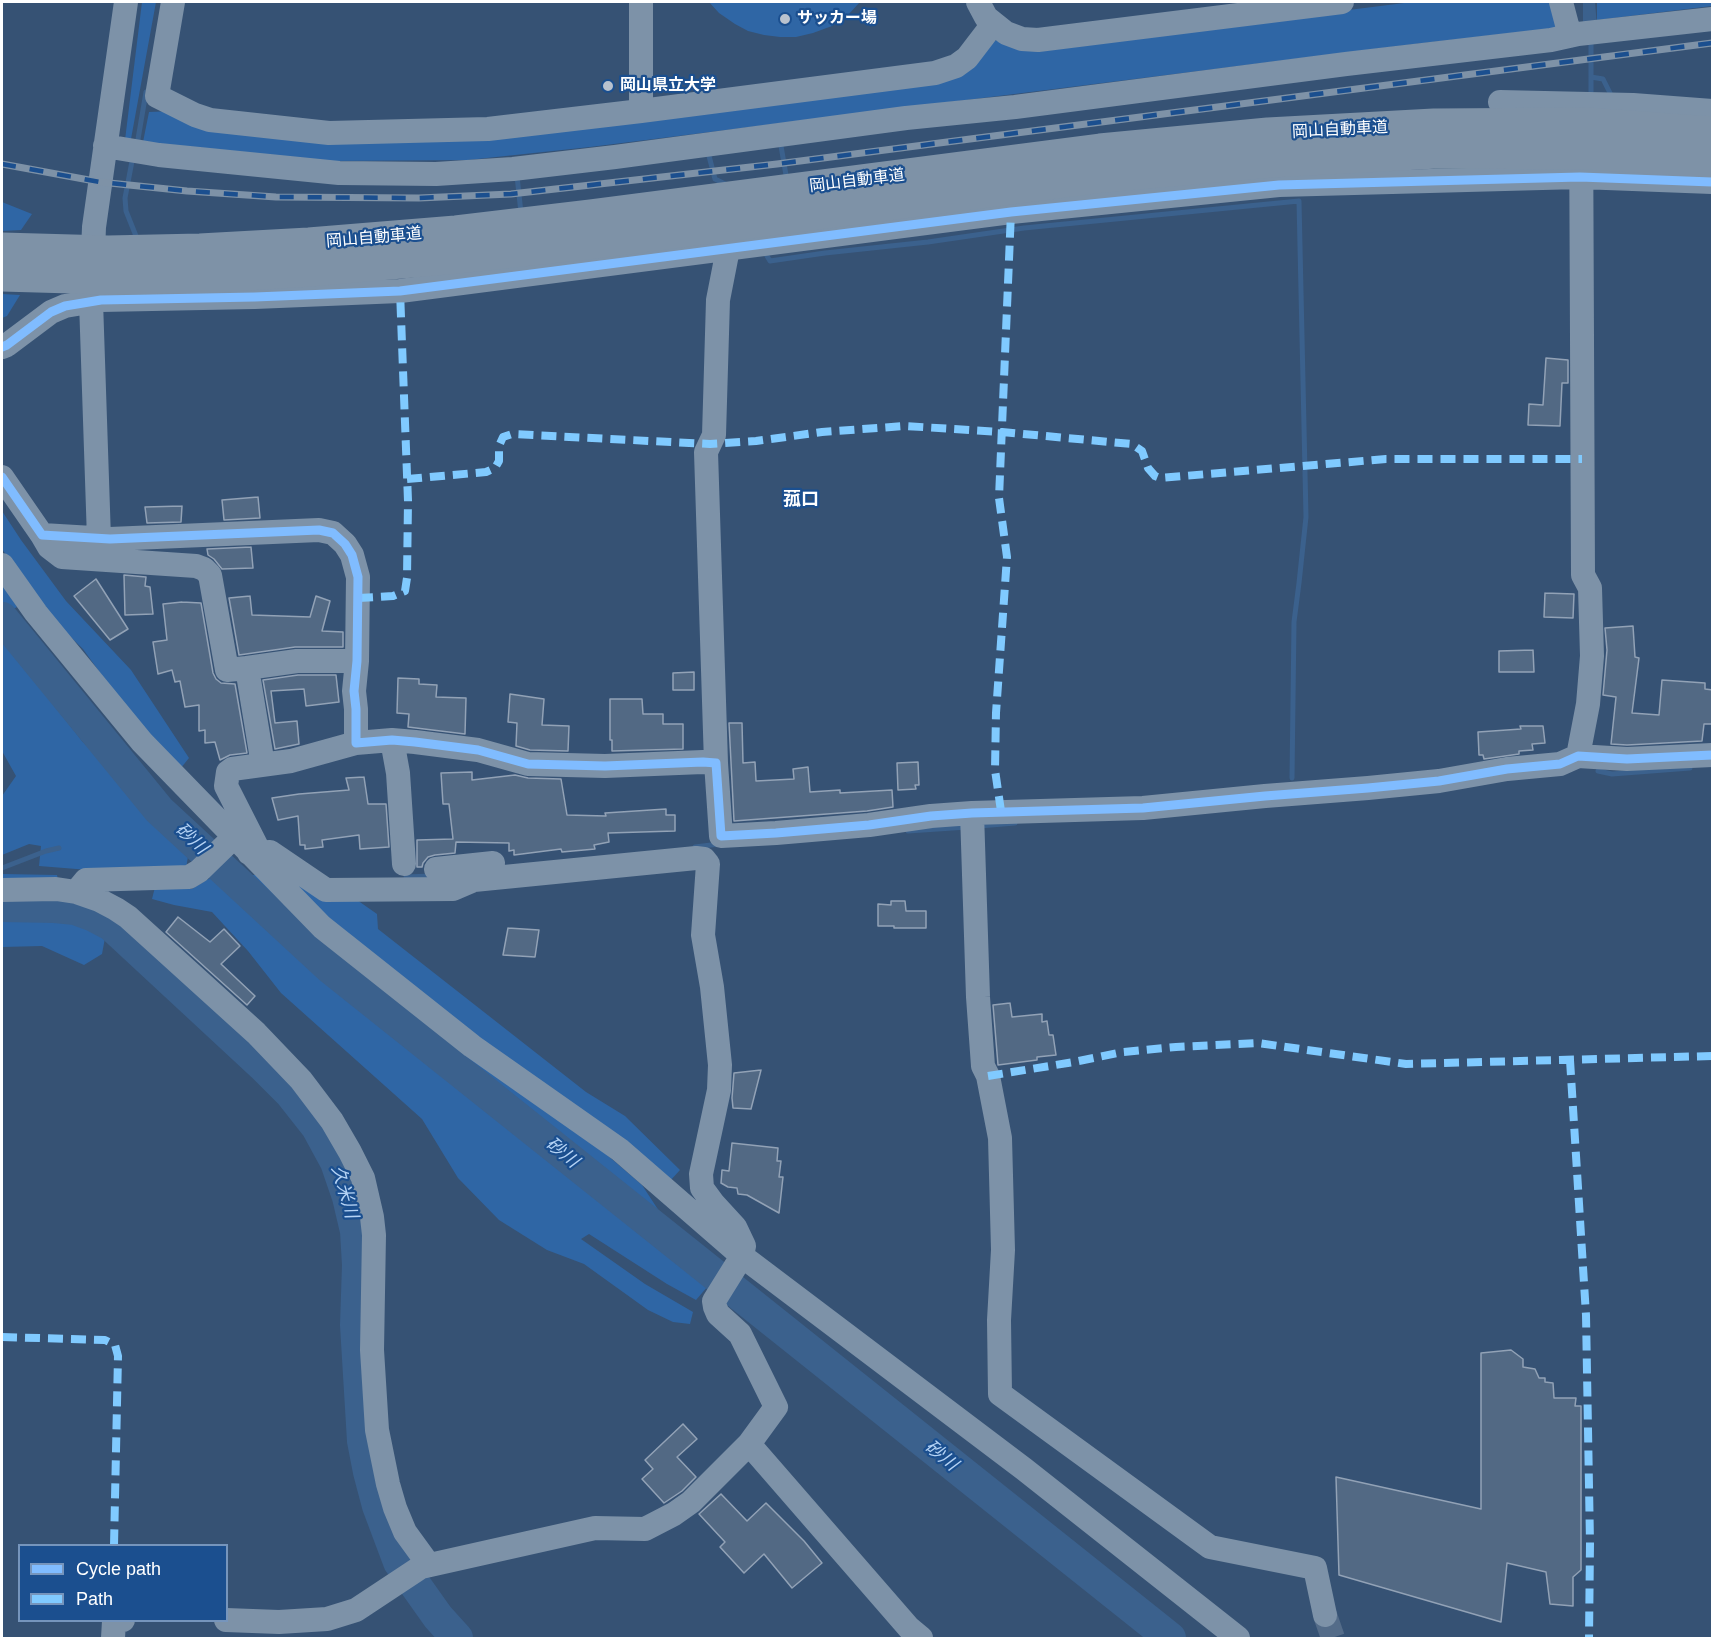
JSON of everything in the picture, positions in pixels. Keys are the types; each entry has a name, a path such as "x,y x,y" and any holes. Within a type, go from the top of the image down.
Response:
{"highway":[{"name":"岡山自動車道","path":"15,263 108,252 309,244 456,232 1100,150 1268,134 1434,125 1587,124 1713,133"},
{"name":"岡山自動車道","path":"15,263 200,277 310,270 595,242 1104,176 1271,161 1437,152 1587,153 1713,161"}],"street":[{"path":"99,539 91,301 94,227 124,149 126,2"},
{"path":"173,2 157,96 210,120 329,134 488,129 935,72 956,66 967,58 993,24"},
{"path":"641,2 641,111"},
{"path":"978,2 986,17 1006,33 1022,39 1038,40 1342,2"},
{"path":"124,149 244,165 339,173 436,174 517,169 906,118 1015,107 1551,40 1574,26 1713,20"},
{"path":"1500,102 1590,104 1713,111"},
{"path":"1578,756 1588,704 1592,656 1590,588 1583,575 1590,104"},
{"path":"2,347 51,312 65,306 91,301 400,291 1011,212 1279,184 1590,177 1713,182"},
{"path":"228,1620 279,1622 327,1618 356,1610 425,1566 595,1528 645,1529 691,1502 749,1444 776,1407 740,1334 718,1314 714,1301 738,1263 744,1246 735,1227 702,1188 701,1173 718,1090 720,1065 712,987 703,935 708,864 707,846 716,763 706,452 714,435 718,300 728,249"},
{"path":"2,477 49,548 62,557 196,566 204,569 210,575 227,670 297,661 357,661"},
{"path":"42,535 99,539 319,530 333,533 345,544 352,555 358,577 357,661 354,691 356,743"},
{"path":"2,565 36,613 142,742 322,927 472,1046 620,1150 738,1263 1024,1469 1238,1638"},
{"path":"247,668 263,765"},
{"path":"243,846 225,786 228,772 232,769 291,761 356,743 392,740 478,750 528,764 605,766 716,763"},
{"path":"392,740 398,773 404,864"},
{"path":"436,869 707,846 776,833 869,825 931,816 973,822 1439,781 1507,769 1560,764 1578,756 1627,759 1713,755"},
{"path":"973,822 978,997 983,1066 988,1076 1000,1138 1003,1250 999,1320 1000,1394 1210,1547 1315,1568 1325,1615"},
{"path":"76,892 86,880 189,877 243,846 270,852 326,890 453,889 474,880 696,858 707,846"},
{"path":"2,890 56,889 76,892 99,900 128,917 256,1033 301,1080 332,1121 363,1178 372,1217 374,1235 372,1350 377,1430 395,1508 405,1532 425,1566"},
{"path":"749,1444 909,1628 921,1638"},
{"path":"113,1638 114,1622"}],"shaded area":[{"path":"142,2 156,2 131,139 125,140"},
{"name":"サッカー場","path":"709,2 860,2 848,15 832,26 796,37 780,37 748,31 719,13"},
{"path":"1412,2 1556,2 1557,28 468,160 331,161 143,142 149,112 174,111 332,138 926,80 997,40 1048,48"},
{"path":"1583,2 1595,2 1597,26 1583,28"},
{"path":"1597,2 1712,2 1712,6 1597,20"},
{"path":"2,202 32,214 21,230 2,231"},
{"path":"2,294 20,295 7,316 2,318"},
{"path":"2,511 66,601 131,670 189,758 180,769 116,695 83,649 48,615 2,549"},
{"path":"2,582 17,607 2,615"},
{"path":"2,639 82,741 180,839 189,851 186,868 89,870 39,866 41,846 29,844 2,855 2,796 16,776 2,751"},
{"path":"2,874 57,875 59,884 2,883"},
{"path":"215,875 259,875 642,1185 708,1286 696,1300 589,1234 581,1239 645,1284 693,1312 690,1324 673,1322 648,1310 584,1264 547,1250 499,1220 458,1178 422,1119 281,993 248,951 212,912 152,899 155,887 192,889"},
{"path":"290,875 357,900 377,914 378,929 586,1092 625,1116 680,1170 669,1182 475,1040 323,918"},
{"path":"2,912 59,912 90,924 105,938 102,954 84,965 42,946 2,947"}],"building":[{"path":"1546,358 1568,360 1568,383 1562,383 1560,426 1528,425 1529,404 1543,405"},
{"path":"258,497 260,518 224,520 222,500"},
{"path":"182,506 181,522 147,523 145,507"},
{"path":"251,547 253,568 222,569 208,555 207,549"},
{"path":"124,575 146,577 145,586 150,587 153,614 125,615"},
{"path":"96,579 128,629 110,640 74,596"},
{"path":"1545,593 1574,594 1573,618 1544,617"},
{"path":"250,596 252,615 310,617 316,596 330,601 322,631 343,632 343,647 295,647 239,655 229,598"},
{"path":"201,603 213,673 221,683 235,684 247,753 230,755 220,760 215,742 205,743 205,730 199,731 199,705 185,707 180,681 175,682 172,670 158,674 153,642 167,640 163,604"},
{"path":"1633,626 1635,657 1639,658 1632,713 1659,715 1662,680 1705,683 1705,689 1713,690 1713,724 1704,724 1702,741 1611,744 1616,697 1603,695 1607,650 1605,628"},
{"path":"1533,650 1534,672 1499,672 1499,651"},
{"path":"694,672 694,690 673,690 673,673"},
{"path":"298,675 336,675 339,702 306,706 304,689 271,691 275,723 297,721 299,744 275,749 263,680"},
{"path":"398,678 419,679 419,684 437,685 436,697 466,698 465,734 408,727 409,714 397,713"},
{"path":"510,694 544,699 542,725 569,726 568,751 530,750 516,746 517,723 508,722"},
{"path":"610,699 642,699 643,714 663,714 663,724 683,724 683,749 612,751"},
{"path":"729,723 742,723 743,763 755,762 756,781 794,779 793,769 808,767 810,792 892,790 893,807 734,821"},
{"path":"1520,726 1543,726 1545,743 1532,744 1533,750 1519,751 1519,754 1484,759 1483,755 1479,755 1478,732 1521,729"},
{"path":"918,762 919,785 915,785 916,789 898,790 897,763"},
{"path":"472,772 472,780 515,775 528,778 561,779 567,815 606,816 605,813 666,809 666,815 675,815 675,831 608,833 609,842 594,845 595,849 562,852 561,849 514,855 514,850 509,851 509,843 456,842 455,853 428,857 422,867 417,867 417,840 453,839 449,804 443,804 441,773"},
{"path":"364,777 368,804 386,804 389,847 360,849 359,835 322,840 323,847 305,849 305,845 300,845 298,816 278,820 272,798 349,790 346,778"},
{"path":"891,901 905,901 906,911 926,911 926,928 878,926 878,904 891,905"},
{"path":"178,917 210,942 224,929 240,946 221,964 255,996 247,1005 166,932"},
{"path":"508,928 539,930 535,957 503,955"},
{"path":"1010,1003 1012,1017 1042,1014 1042,1022 1047,1021 1049,1035 1053,1035 1056,1055 998,1065 993,1005"},
{"path":"761,1070 751,1109 733,1108 734,1073"},
{"path":"732,1143 778,1148 777,1161 781,1161 779,1177 783,1177 779,1213 747,1195 738,1194 737,1188 721,1183 722,1170 729,1171"},
{"path":"1511,1350 1523,1359 1523,1367 1535,1369 1539,1378 1545,1378 1545,1382 1553,1383 1554,1398 1576,1398 1575,1406 1581,1406 1581,1570 1573,1577 1573,1606 1550,1604 1546,1572 1507,1563 1501,1622 1339,1575 1336,1477 1481,1509 1481,1353"},
{"path":"683,1424 697,1439 677,1457 696,1477 682,1491 664,1503 642,1479 653,1469 645,1460"},
{"path":"721,1494 747,1521 766,1503 804,1541 822,1563 792,1588 764,1554 744,1573 720,1547 725,1542 699,1514"}],"waterway":[{"path":"1591,38 1591,98"},
{"path":"1591,77 1603,79 1610,93"},
{"path":"137,145 146,92"},
{"path":"780,140 787,181"},
{"path":"708,152 715,179 727,185"},
{"path":"133,156 125,198 126,211 136,236"},
{"path":"517,176 521,213"},
{"path":"767,256 770,261 1024,228 1299,201 1306,517 1294,622 1292,778"},
{"name":"砂川","path":"2,618 159,810 330,968 1170,1638"},
{"path":"1598,771 1612,774 1690,768"},
{"path":"979,826 1015,823"},
{"path":"908,831 967,827"},
{"path":"695,847 719,844"},
{"path":"2,868 59,848"},
{"path":"406,877 432,876"},
{"name":"久米川","path":"2,906 75,909 111,925 263,1066 291,1094 317,1127 336,1162 356,1231 358,1265 356,1325 363,1441 378,1506 399,1562 438,1617 457,1638"}],"tunnel":[{"path":"1325,1615 1333,1638"}],"railway":[{"path":"2,164 100,182 276,197 419,198 511,194 777,164 1712,43"}],"marked path":[{"path":"1001,811 995,770 996,713 1007,557 999,498 1011,212"},
{"path":"358,598 393,596 405,591 407,578 408,501 400,291"},
{"path":"407,479 486,472 495,468 499,461 499,446 503,437 512,434 710,444 905,426 1132,444 1142,451 1148,468 1160,478 1386,459 1582,459"},
{"path":"988,1076 1123,1052 1258,1043 1406,1064 1712,1056"},
{"path":"1570,1060 1586,1315 1590,1543 1589,1638"},
{"path":"2,1337 105,1340 115,1345 118,1356 114,1544"}],"cycle path":[{"path":"2,347 51,312 65,306 101,300 400,291 1011,212 1279,185 1580,177 1712,182"},
{"path":"2,477 42,535 110,539 319,530 333,533 345,544 352,555 358,577 357,661 354,691 356,743 392,740 415,742 478,750 528,764 605,766 716,763 721,836 869,825 931,816 1143,808 1368,788 1439,781 1507,769 1560,764 1578,756 1627,759 1712,755"}],"place":[{"name":"サッカー場","path":"785,19"},
{"name":"岡山県立大学","path":"608,86"}],"district":[{"name":"菰口","path":"801,500"}]}
